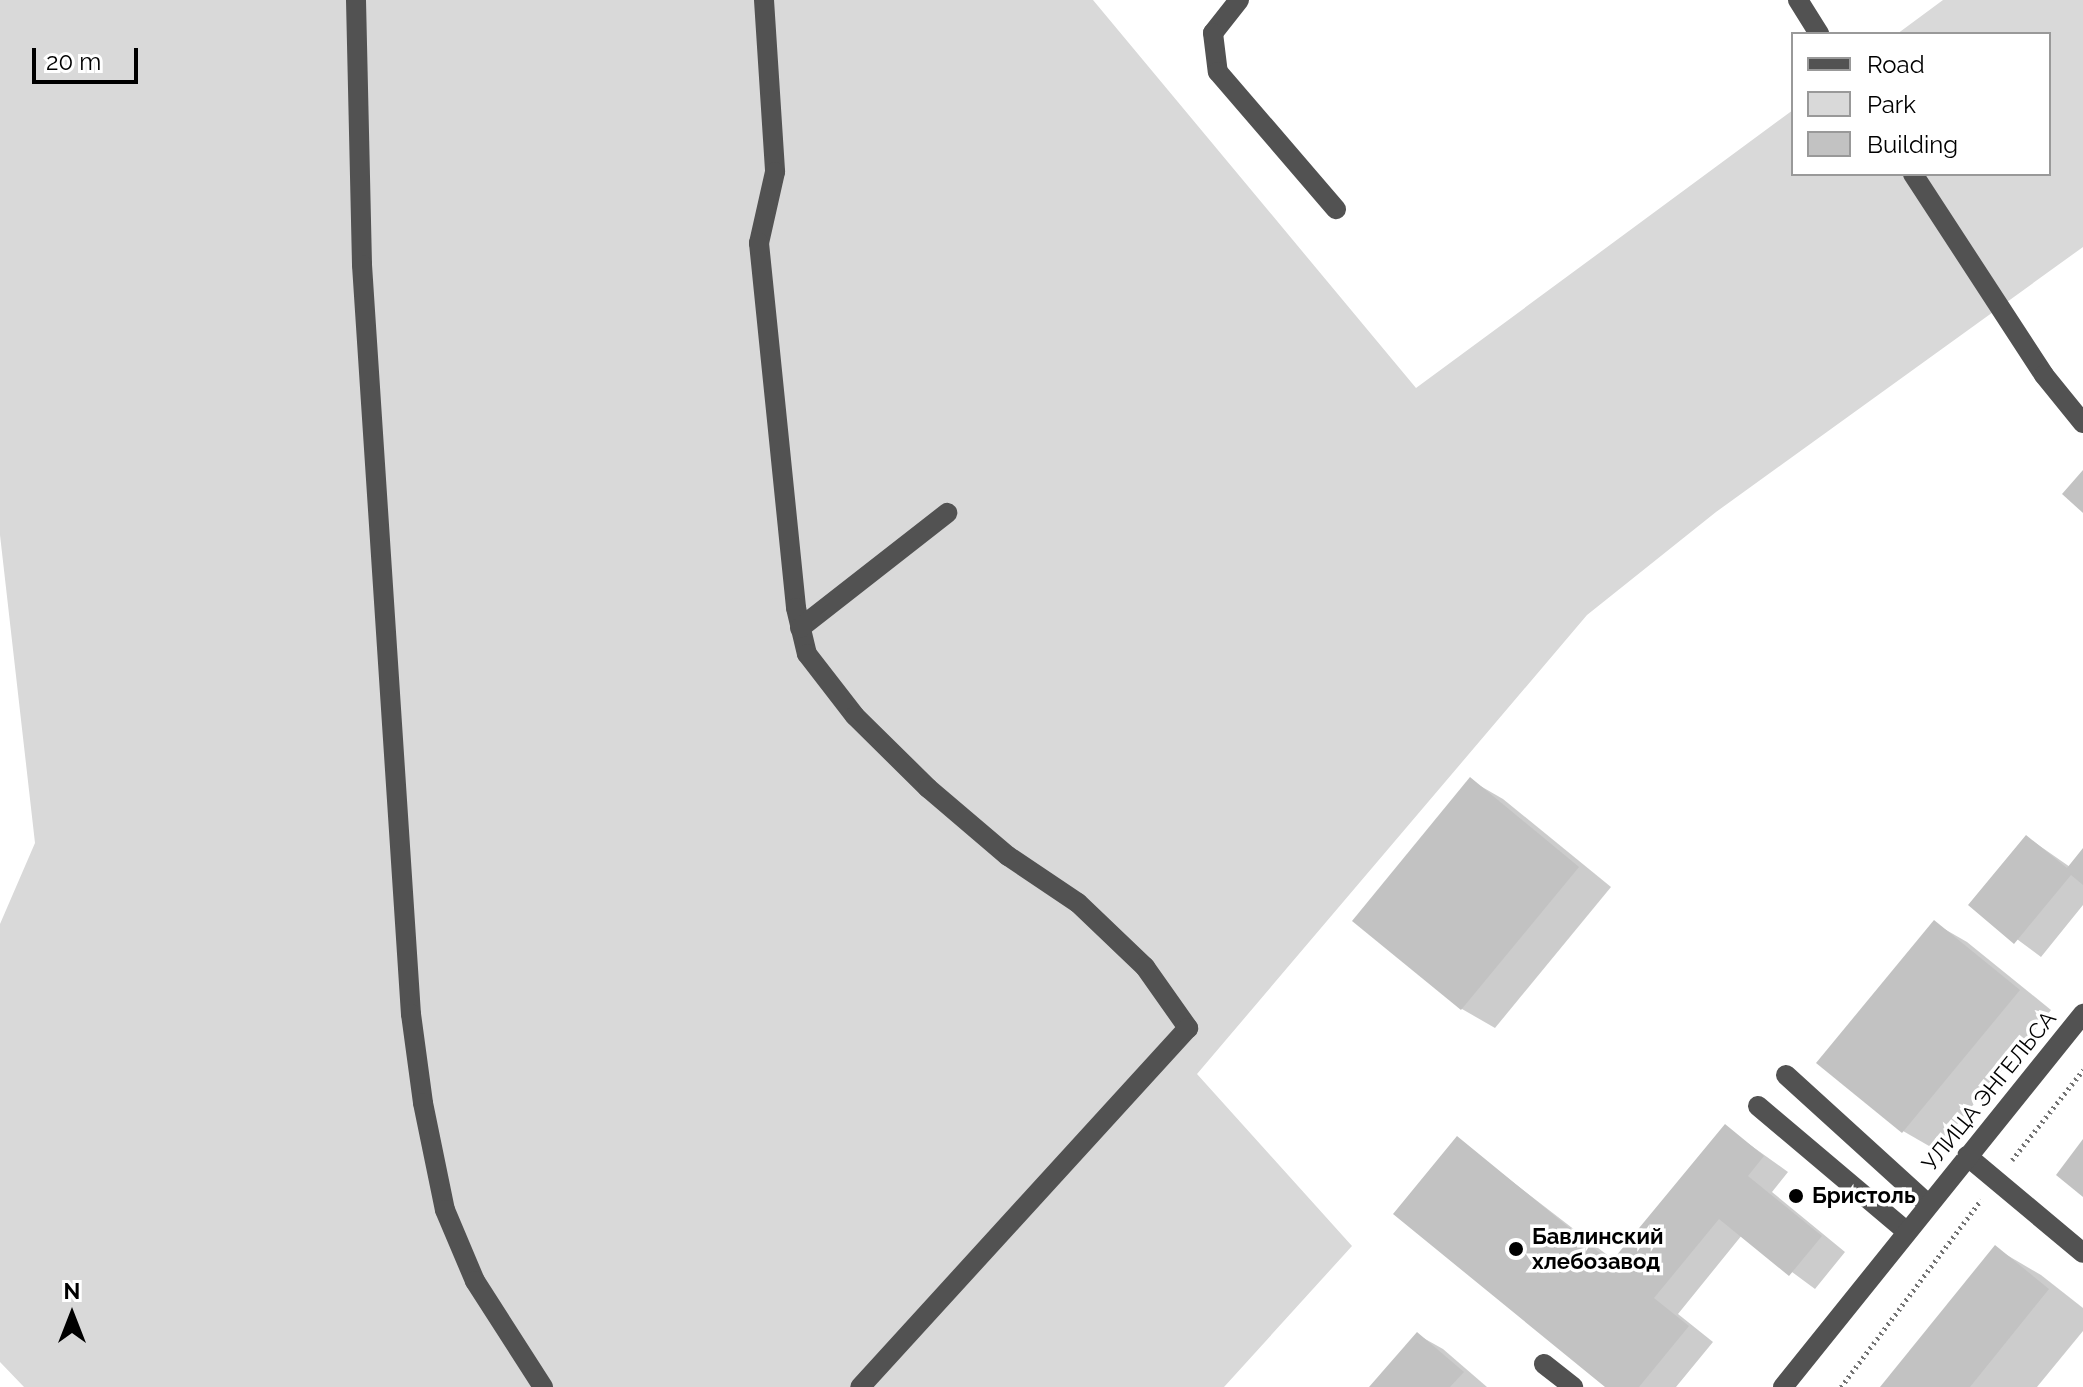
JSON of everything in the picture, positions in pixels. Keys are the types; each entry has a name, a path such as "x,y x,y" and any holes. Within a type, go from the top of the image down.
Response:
{"street":[{"path":"356,0 362,265 413,1029 445,1210 475,1281 543,1387"},
{"path":"764,0 775,172 759,243 800,628 807,654 855,716 1008,856 1078,903 1145,967 1188,1028 860,1387"},
{"path":"1239,0 1213,33 1218,72 1336,209"},
{"path":"1798,0 1818,32"},
{"path":"1914,176 2044,375 2083,423"},
{"path":"800,628 947,513"},
{"name":"УЛИЦА ЭНГЕЛЬСА","path":"1783,1387 2083,1014"},
{"path":"1786,1075 1928,1204"},
{"path":"1758,1106 1906,1231"},
{"path":"1967,1156 1994,1183 2083,1253"},
{"path":"1544,1364 1573,1387"}],"path":[{"path":"1841,1387 2083,1070"}],"green space":[{"path":"0,0 1093,0 1416,388 1791,111 1791,176 2051,176 2051,32 1900,32 1943,0 2083,0 2083,247 1716,512 1587,615 1197,1074 1352,1246 1224,1387 24,1387 0,1362 0,924 35,843 0,535"}],"building":[{"path":"2083,470 2083,513 2062,494"},
{"path":"1470,777 1579,867 1461,1010 1352,921"},
{"path":"2026,835 2067,868 2083,848 2083,885 2071,875 2014,944 1968,905"},
{"path":"1934,920 2020,990 1902,1133 1816,1063"},
{"name":"Бавлинский хлебозавод","path":"1725,1124 1764,1156 1748,1176 1822,1236 1789,1276 1719,1219 1654,1298 1689,1326 1639,1387 1605,1387 1393,1214 1457,1136 1611,1262"},
{"path":"2083,1139 2083,1197 2056,1175"},
{"path":"1995,1245 2049,1289 1970,1387 1880,1387"},
{"path":"1417,1332 1464,1372 1450,1387 1369,1387"}],"place":[{"name":"Бристоль","path":"1796,1196"},
{"name":"Бавлинский хлебозавод","path":"1516,1249"}]}
